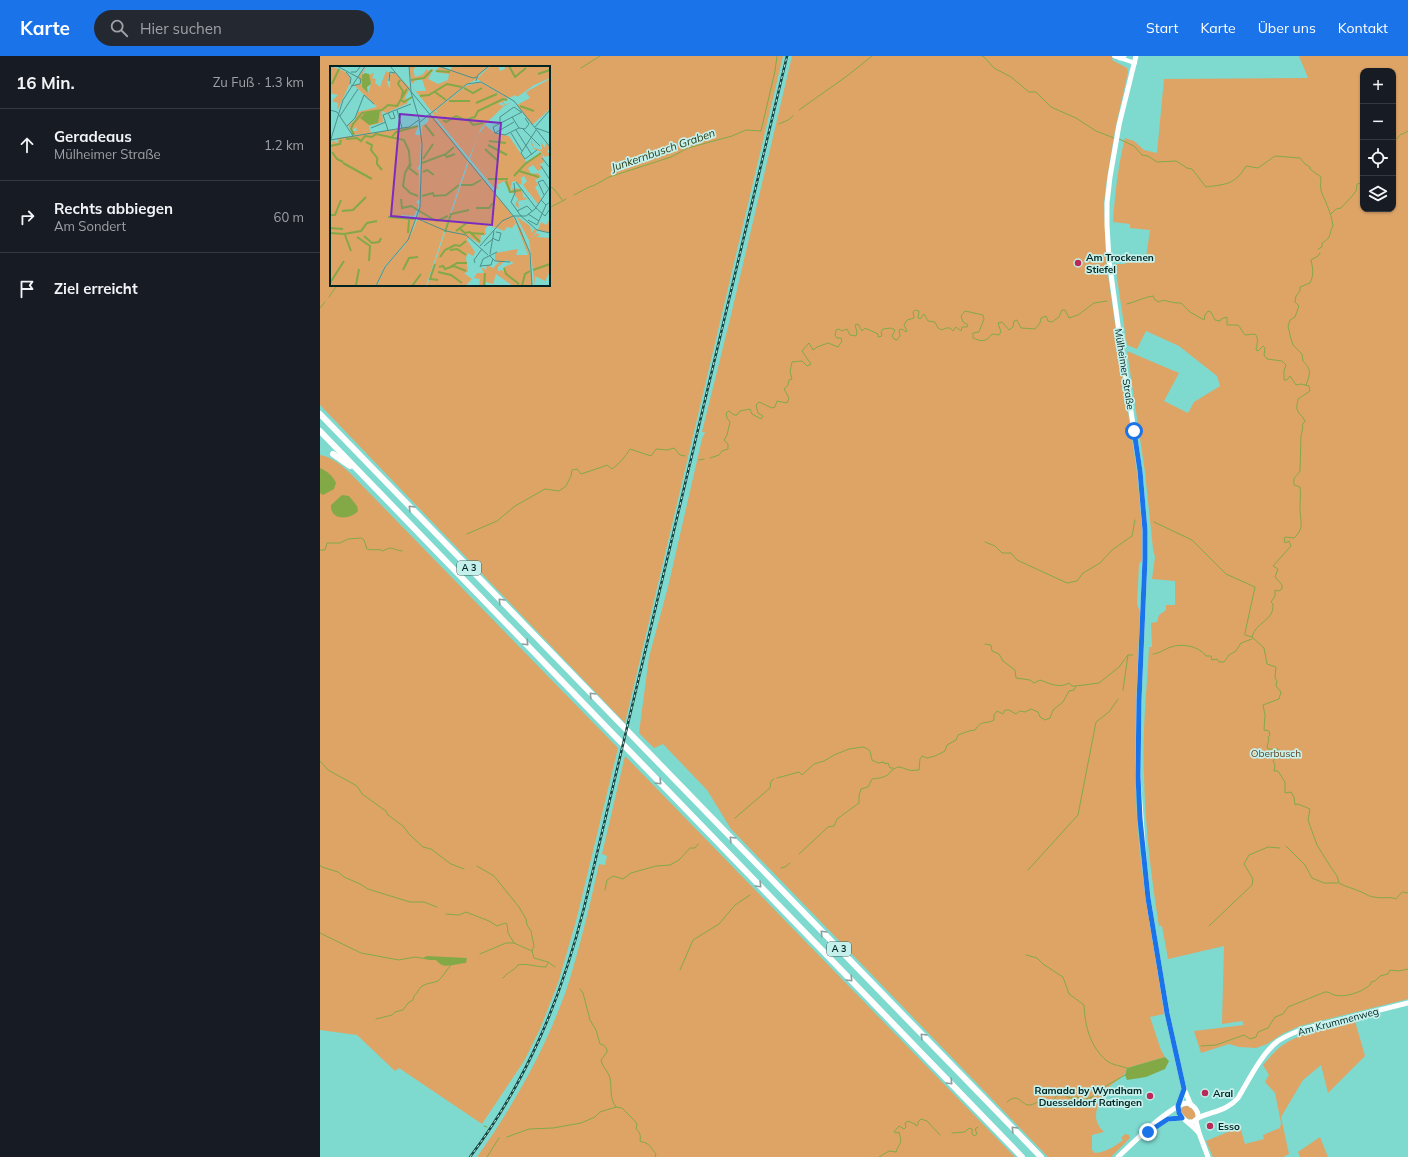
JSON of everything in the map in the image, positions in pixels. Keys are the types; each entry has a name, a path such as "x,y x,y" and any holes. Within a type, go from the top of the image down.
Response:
{"highway":[{"name":"A 3","path":"320,414 1041,1157"},
{"name":"A 3","path":"320,431 1022,1157"},
{"path":"333,454 362,474"}],"main road":[{"name":"Mülheimer Straße","path":"1136,56 1119,126 1110,177 1107,203 1107,225 1109,260 1140,471 1145,530 1138,776 1148,898 1167,1013 1184,1089 1191,1105"},
{"name":"Am Krummenweg","path":"1197,1119 1234,1103 1265,1054 1278,1041 1289,1034 1408,1003"},
{"name":"Mülheimer Straße","path":"1179,1105 1184,1089"},
{"path":"1118,1157 1144,1131 1179,1105 1188,1103 1197,1111 1199,1133 1208,1157"},
{"path":"1179,1105 1179,1113 1182,1118 1189,1122 1199,1133"},
{"name":"Am Krummenweg","path":"1197,1111 1208,1113"},
{"path":"1136,1140 1168,1119 1182,1118"},
{"path":"1189,1122 1197,1119"}],"street":[{"path":"1114,56 1122,57 1135,64"}],"green space":[{"path":"320,56 783,56 625,723 320,405"},
{"path":"792,56 1113,56 1112,60 1127,68 1128,72 1115,130 1104,203 1107,269 1137,473 1142,529 1142,560 1139,564 1137,604 1140,612 1135,766 1137,818 1142,867 1164,1014 1150,1017 1161,1050 1165,1057 1127,1068 1122,1077 1110,1086 1103,1094 1098,1104 1096,1120 1104,1132 1092,1135 1092,1150 1095,1153 1110,1149 1123,1140 1121,1138 1125,1134 1129,1135 1130,1138 1111,1157 1048,1157 731,829 707,790 663,744 654,748 639,733 649,657 668,587 702,439 705,432 702,432"},
{"name":"Oberbusch","path":"1299,56 1408,56 1408,999 1300,1026 1284,1033 1267,1044 1256,1048 1239,1047 1229,1044 1201,1053 1194,1031 1244,1025 1242,1021 1222,1024 1224,946 1168,959 1162,926 1159,926 1147,832 1144,727 1149,647 1152,647 1151,623 1157,622 1159,615 1166,610 1166,605 1175,605 1175,581 1152,579 1155,557 1145,472 1127,351 1179,373 1164,401 1188,413 1194,402 1220,386 1217,376 1179,346 1146,331 1137,349 1127,345 1115,264 1125,264 1126,257 1146,258 1150,230 1130,228 1130,224 1113,222 1120,159 1125,138 1134,141 1144,150 1157,153 1164,79 1308,78"},
{"path":"320,455 332,459 350,473 618,748 576,921 558,983 540,1029 524,1061 482,1124 399,1068 395,1071 357,1035 320,1030"},
{"path":"625,756 1015,1157 477,1157 504,1117 528,1076 559,1010 576,957 599,864 605,865 607,856 602,854"},
{"path":"1355,1021 1365,1056 1328,1093 1321,1065 1303,1080 1281,1117 1289,1154 1283,1157 1213,1157 1206,1141 1240,1127 1245,1144 1264,1139 1263,1135 1280,1128 1281,1123 1275,1093 1265,1082 1269,1075 1263,1065 1280,1047 1307,1033"},
{"path":"1183,1106 1188,1106 1195,1111 1197,1117 1191,1120 1185,1117 1181,1111"},
{"path":"1320,1137 1328,1157 1300,1157 1298,1152"}],"shaded area":[{"path":"320,468 330,474 336,483 334,489 323,495 320,493"},
{"path":"342,495 349,496 357,506 358,511 355,514 341,517 334,514 331,505"},
{"path":"427,956 467,958 466,963 446,966 436,960 423,958"},
{"path":"1165,1057 1169,1061 1165,1069 1146,1077 1127,1080 1125,1075 1127,1068"}],"waterway":[{"path":"581,68 600,56"},
{"name":"Junkernbusch Graben","path":"574,195 609,177 671,157 688,148 732,136 746,130 761,131 777,56"},
{"name":"Junkernbusch Graben","path":"799,110 847,76 872,56"},
{"path":"982,56 994,68 1011,77 1029,92 1036,92 1051,107 1076,118 1096,131 1114,138"},
{"name":"Junkernbusch Graben","path":"779,124 793,116"},
{"path":"1396,140 1401,134 1408,131"},
{"path":"1119,139 1134,146 1142,155 1148,156 1157,162 1176,161 1187,168 1192,169 1206,187 1219,185 1234,180 1246,166 1258,168 1275,156 1300,158 1310,167 1310,169 1321,177 1321,192 1329,210 1333,226 1329,237 1322,243 1322,247 1318,249"},
{"path":"1331,214 1336,209 1341,208 1356,191 1357,184 1360,183"},
{"path":"550,187 554,189 563,201"},
{"name":"Junkernbusch Graben","path":"550,207 566,199"},
{"name":"Junkernbusch Graben","path":"1306,385 1309,370 1303,361 1302,354 1293,345 1288,326 1290,320 1295,317 1299,306 1295,302 1296,296 1300,291 1300,287 1310,283 1313,272 1311,260 1320,253"},
{"name":"Junkernbusch Graben","path":"329,297 336,286"},
{"path":"1127,304 1153,296 1155,300 1159,302 1164,300 1173,303 1181,303 1190,312 1204,320 1208,311 1211,312 1215,320 1220,321 1221,319 1227,317 1227,325 1238,325 1245,335 1255,334 1257,339 1256,350 1258,351 1263,346 1265,348 1264,355 1267,359 1282,361 1286,365 1284,380 1287,380 1290,376 1296,385 1301,384 1309,386 1310,391 1298,399 1297,407 1298,412 1305,421 1302,425 1300,471 1294,478 1294,485 1300,487 1301,528 1294,538 1284,538 1285,543 1289,541 1291,546 1273,566 1278,569 1275,577 1282,585 1282,589 1279,591 1275,590 1275,596 1271,602 1273,604 1273,610 1268,618 1257,628 1252,637 1264,648 1267,664 1276,667 1276,686 1281,692 1279,699 1263,705 1265,715 1264,730 1269,731 1270,735 1268,737 1267,747 1268,749 1278,749 1278,755 1273,761 1275,765 1274,771 1278,771 1285,782 1285,793 1291,792 1294,797 1295,805 1298,804 1310,809 1308,820 1317,845 1337,876 1339,883 1377,898 1396,899 1402,892 1408,893"},
{"path":"710,458 719,455 722,451 728,449 728,444 724,440 727,435 730,422 726,413 729,411 734,415 737,415 740,411 750,409 752,414 761,419 763,416 758,413 756,405 759,402 772,408 775,407 777,401 787,403 789,398 784,389 788,385 789,380 792,379 790,372 792,362 802,361 807,366 811,364 802,351 809,343 813,350 828,343 838,347 842,341 841,338 837,338 835,335 836,330 839,329 842,331 847,329 850,335 856,336 857,332 855,325 858,324 862,331 865,328 878,334 878,337 882,336 881,332 883,329 891,328 895,330 892,336 897,340 900,336 899,330 902,329 906,332 907,331 904,325 907,320 914,318 913,312 915,310 919,311 918,318 920,319 924,314 928,321 935,322 938,328 942,330 950,328 953,331 956,327 961,331 962,327 967,327 968,325 963,322 961,316 965,311 983,315 984,319 979,332 973,333 973,338 984,340 988,339 992,334 999,335 1001,332 998,323 1002,322 1009,330 1013,327 1014,321 1017,320 1021,328 1035,329 1040,323 1041,318 1046,316 1048,321 1052,322 1059,317 1062,310 1065,310 1069,318 1078,315 1094,303 1107,301"},
{"name":"Junkernbusch Graben","path":"320,308 325,302"},
{"path":"467,534 497,521 515,506 545,489 559,491 566,486 572,470 577,469 581,474 607,465 612,469 622,460 630,449 651,456 656,449 667,450 674,448 680,455 685,456"},
{"path":"699,460 704,459"},
{"path":"985,542 995,546 1002,553 1011,553 1017,560 1067,583 1077,581 1083,573 1100,563 1112,550 1132,536 1135,520"},
{"path":"1154,522 1192,540 1226,574 1255,587 1245,633 1245,635 1252,637"},
{"path":"320,550 325,550 327,543 340,543 348,539 361,538 364,540 367,549 383,551 391,548 402,551"},
{"path":"1153,654 1175,646 1185,645 1199,650 1206,656 1211,656 1212,660 1217,659 1219,662 1224,662 1229,655 1236,651 1241,643 1252,639"},
{"path":"985,644 991,645 992,651 999,654 1003,661 1015,670 1016,678 1030,680 1034,683 1040,680 1054,685 1065,685 1069,683 1072,686 1076,686"},
{"path":"1123,690 1128,655"},
{"path":"799,854 828,827 834,826 837,819 859,803 861,789 868,787 872,779 885,776 898,767 910,770 919,770 920,759 922,756 927,758 945,751 947,745 956,740 958,735 975,730 980,724 994,720 994,715 997,711 1003,714 1005,710 1009,710 1016,714 1020,711 1025,712 1031,709 1038,712 1040,717 1045,720 1050,718 1053,710 1063,702 1069,691 1074,690 1076,686 1099,683 1119,667 1128,655 1133,655"},
{"path":"1028,870 1078,815 1096,722 1109,712 1118,699"},
{"path":"777,778 799,772 802,775 814,764 849,749 863,747 870,751 872,760 878,763 888,763 890,768 893,768"},
{"path":"320,761 328,770 357,786 362,794 386,811 388,815 403,826 423,847 431,849 451,864 464,869"},
{"path":"735,818 770,788 771,781 774,779"},
{"path":"605,890 607,880 613,876 623,879 631,873 656,866 670,865 679,860 690,848 695,848 698,844"},
{"path":"1286,846 1305,865 1312,878 1324,883 1338,883"},
{"path":"1209,926 1252,885 1253,879 1244,864 1249,855 1268,847 1280,848"},
{"path":"781,868 790,863"},
{"path":"320,865 338,872 344,877 368,889 410,902 424,902 437,907"},
{"path":"477,866 494,876 519,907 531,931 534,946 532,951"},
{"path":"680,970 693,940 719,924 735,905 750,895"},
{"path":"446,914 459,915 466,912 489,921 497,926 505,923 507,924 508,933 514,943"},
{"path":"320,933 361,953 399,960 415,957 427,959"},
{"path":"480,954 506,943 514,943 532,951 534,958 548,962 555,967"},
{"path":"1026,955 1037,958 1043,964 1063,977 1069,994 1084,1005 1087,1028 1096,1049 1107,1061 1127,1068"},
{"path":"503,978 518,965 525,964 546,967 548,963"},
{"path":"376,1019 392,1015 395,1012 403,1010 408,1003 413,1000 414,996 422,986 438,981 451,965"},
{"path":"1201,1046 1216,1045 1244,1035 1250,1039 1256,1037 1258,1032 1268,1028 1275,1017 1283,1014 1288,1007 1325,992 1338,996 1354,994 1368,987 1371,982 1375,981 1380,976 1388,974 1390,970 1399,971 1408,969"},
{"path":"580,989 583,993 590,1020 596,1030 600,1044 604,1046 607,1052 601,1060 609,1075 611,1095 616,1107"},
{"path":"1007,1102 1014,1098 1017,1098 1027,1105 1037,1102 1052,1102 1058,1094 1061,1093 1070,1098 1077,1097 1083,1100 1092,1097 1099,1090 1125,1075"},
{"path":"507,1137 529,1129 553,1128 581,1123 595,1117 600,1112 616,1107 622,1108 634,1120 637,1124 636,1129 640,1134 640,1141 650,1146 656,1154 655,1157"},
{"path":"879,1157 889,1151 896,1152 901,1140 899,1132 894,1132 899,1126 904,1129 906,1127 905,1123 908,1121 916,1126 921,1119 927,1121 940,1135"},
{"path":"952,1133 965,1132 969,1128 972,1129 972,1134 974,1136 977,1134 975,1129 978,1127"},
{"path":"487,1157 499,1138"}],"railway":[{"path":"470,1157 509,1099 525,1069 553,1007 575,942 787,56"}],"place":[{"name":"Am Trockenen Stiefel","path":"1078,263"},
{"name":"Aral","path":"1205,1093"},
{"name":"Ramada by Wyndham Duesseldorf Ratingen","path":"1150,1096"},
{"name":"Esso","path":"1210,1126"}],"route":[{"path":"1134,431 1140,471 1145,530 1142,653 1139,701 1138,776 1140,819 1148,898 1167,1013 1184,1089 1180,1104 1178,1106 1179,1113 1182,1118 1168,1119 1148,1132"}]}
